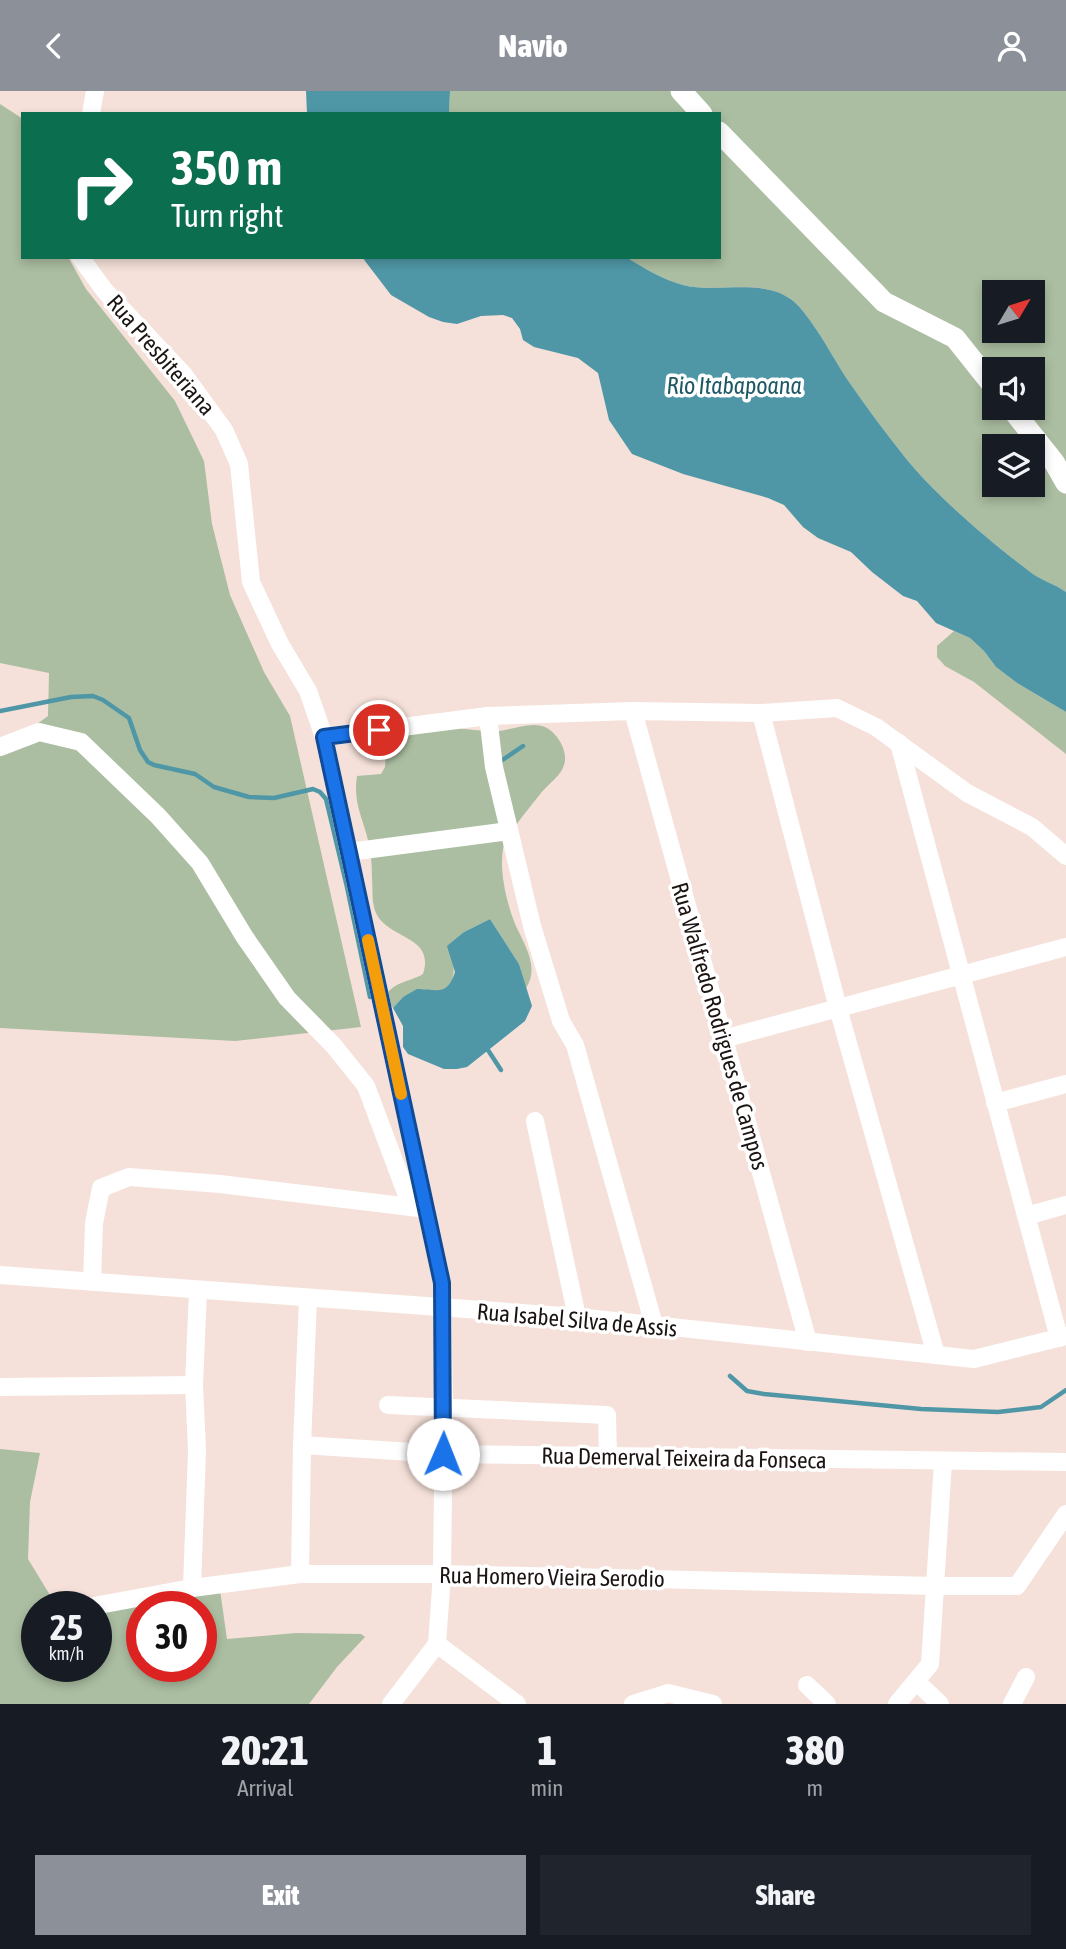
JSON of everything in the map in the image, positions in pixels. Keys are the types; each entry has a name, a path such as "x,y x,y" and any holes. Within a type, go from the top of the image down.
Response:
{"street":[{"path":"91,112 95,91"},
{"path":"681,91 700,112"},
{"path":"721,134 884,302 955,338 982,372"},
{"name":"Rua Presbiteriana","path":"81,259 105,291 184,375 224,430 239,464 251,582 280,644 308,691 324,737 419,1208 442,1283 442,1574 437,1644"},
{"path":"1021,420 1054,462 1066,483"},
{"path":"324,737 488,716 633,711 761,713 837,708 876,727 967,793 1032,827 1066,856"},
{"name":"Rua Walfredo Rodrigues de Campos","path":"633,711 808,1342"},
{"path":"761,713 838,1008 936,1355"},
{"path":"488,716 494,767 532,926 561,1021 575,1045 654,1325"},
{"path":"0,747 39,732 81,742 158,816 200,863 244,936 287,998 334,1046 366,1086 419,1208"},
{"path":"899,743 1026,1216 1062,1337"},
{"path":"349,852 509,831"},
{"path":"723,1039 1066,947"},
{"path":"995,1103 1066,1084"},
{"path":"535,1121 577,1317"},
{"path":"92,1282 94,1223 101,1188 130,1177 220,1184 419,1208"},
{"path":"1026,1216 1066,1205"},
{"name":"Rua Isabel Silva de Assis","path":"0,1275 577,1317 974,1359 1062,1337"},
{"path":"192,1588 197,1450 194,1385 198,1290"},
{"path":"300,1574 308,1298"},
{"path":"0,1387 194,1385"},
{"path":"388,1405 607,1415 608,1456"},
{"name":"Rua Demerval Teixeira da Fonseca","path":"302,1445 443,1454 1066,1462"},
{"path":"897,1704 930,1664 943,1462"},
{"name":"Rua Homero Vieira Serodio","path":"112,1603 192,1588 300,1574 442,1574 934,1587 1017,1586 1066,1514"},
{"path":"391,1704 437,1644 517,1704"},
{"path":"1012,1704 1026,1677"},
{"path":"917,1682 940,1704"},
{"path":"807,1685 827,1704"},
{"path":"633,1704 668,1693 713,1704"}],"green space":[{"path":"450,91 1066,91 1066,592 1033,574 997,546 917,471 847,379 814,326 792,300 767,289 696,287 661,277 630,259 721,259 721,112 449,112"},
{"path":"0,104 21,118 21,259 69,259 86,289 175,401 204,461 212,524 230,595 264,672 290,716 361,1027 235,1041 0,1028 0,748 48,716 49,673 0,663"},
{"path":"954,631 970,638 996,667 1017,683 1066,712 1066,754 974,682 945,666 937,657 937,646"},
{"path":"421,724 495,731 530,725 542,726 552,732 560,742 565,759 560,773 521,819 506,840 503,850 502,867 506,896 531,964 530,980 526,988 519,964 490,919 464,932 451,953 454,969 447,988 433,992 424,989 403,997 393,1008 385,999 388,993 396,986 423,974 425,962 423,952 417,945 383,923 375,911 370,849 357,802 356,785 357,776 381,774 385,767 387,734"},
{"path":"0,1449 40,1453 30,1502 28,1559 48,1591 21,1591 21,1682 112,1682 112,1599 126,1598 126,1682 217,1682 217,1591 208,1591 220,1590 227,1639 296,1633 361,1634 365,1637 337,1667 309,1704 0,1704"}],"water":[{"path":"306,91 450,91 449,112 307,112"},
{"name":"Rio Itabapoana","path":"364,259 630,259 661,277 683,285 767,289 792,300 814,326 847,379 917,471 997,546 1033,574 1066,592 1066,712 1017,683 996,667 970,638 936,623 917,601 903,596 851,552 818,538 803,527 784,505 683,474 632,454 609,420 598,373 578,358 534,347 523,340 520,329 512,318 503,315 481,316 457,324 443,322 391,295"},
{"path":"490,919 519,964 532,1006 525,1021 467,1067 444,1069 408,1054 403,1047 403,1026 393,1008 403,997 417,989 445,988 455,972 447,946 464,932"}],"waterway":[{"path":"0,711 71,697 93,696 129,718 140,750 148,762 154,765 195,774 214,787 249,797 274,798 313,789 320,792 326,799 370,997"},
{"path":"501,761 523,746"},
{"path":"486,1047 501,1070"},
{"path":"730,1376 747,1391 764,1394 921,1409 998,1412 1041,1407 1066,1390"}],"slow traffic":[{"path":"368,940 401,1094"}],"route":[{"path":"379,730 324,737 442,1283 443,1454"}]}
